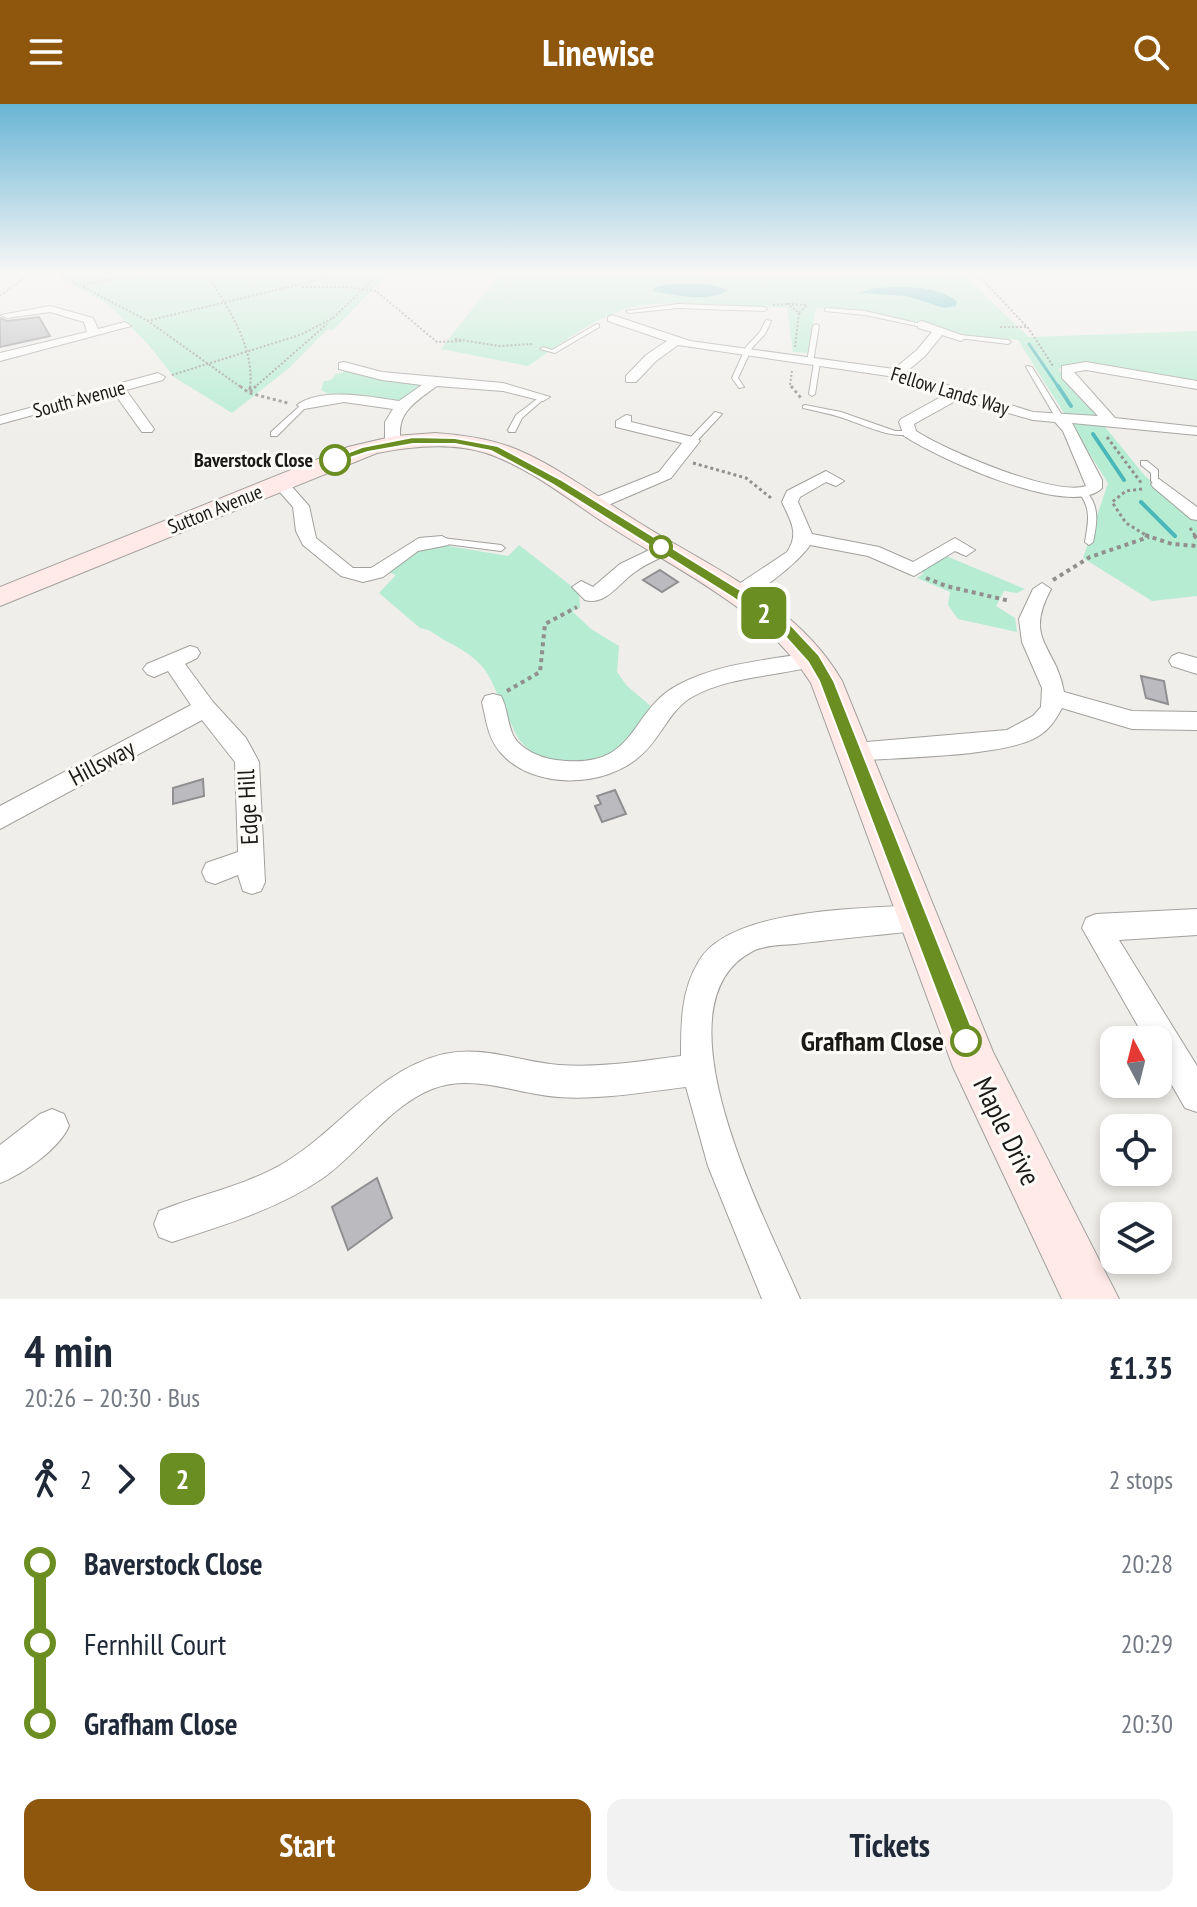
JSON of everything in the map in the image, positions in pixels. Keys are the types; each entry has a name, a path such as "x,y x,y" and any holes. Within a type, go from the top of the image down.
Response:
{"street":[{"path":"92,328 94,334"},
{"path":"0,357 118,328"},
{"name":"Fellow Lands Way","path":"637,328 675,341 745,354 897,373 996,407 1061,420 1197,431"},
{"path":"932,328 961,337"},
{"path":"897,373 921,353 940,330"},
{"path":"631,379 651,358 675,341"},
{"path":"344,366 382,376 503,387 543,397"},
{"path":"1111,422 1067,375 1067,369 1086,366 1197,385"},
{"name":"South Avenue","path":"0,420 158,377"},
{"path":"393,443 389,424 403,406 434,382"},
{"path":"118,389 147,429"},
{"path":"957,394 906,422 909,433 996,472 1059,491 1083,493 1094,488 1094,480 1070,430 1061,420"},
{"path":"303,406 344,398 403,406"},
{"path":"593,505 665,475 692,441 621,424 626,419"},
{"name":"Sutton Avenue","path":"0,597 356,452 393,443 447,440 495,448 593,505 737,594 786,629 810,654"},
{"path":"791,500 796,491 826,476 836,481"},
{"path":"280,483 301,506 302,529 306,537 322,554 350,575 378,573 423,540 442,541"},
{"path":"1152,486 1177,499 1197,515"},
{"path":"1177,499 1197,497"},
{"path":"771,498 791,500"},
{"path":"737,594 788,561 798,551 803,538 801,520 791,500"},
{"path":"803,538 873,551 914,570 955,543 966,550"},
{"path":"586,592 615,581 627,568 664,549"},
{"path":"855,752 1007,739 1021,735 1040,723 1051,709 1054,697 1051,682 1033,645 1027,599"},
{"path":"493,702 504,739 521,756 557,770 587,769 627,754 664,707 688,689 810,654"},
{"name":"Maple Drive","path":"810,654 826,681 855,752 976,1067 1091,1299"},
{"name":"Edge Hill","path":"172,661 205,708 238,745 247,762 251,870 215,872"},
{"path":"1054,697 1132,720 1197,721"},
{"name":"Hillsway","path":"0,818 205,708"},
{"path":"781,1299 718,1152 698,1070 695,1031 698,997 713,967 739,942 756,935 917,918"},
{"path":"1197,922 1096,928 1197,1096"},
{"path":"172,1224 284,1183 332,1150 399,1089 434,1072 473,1066 535,1078 581,1081 698,1070"},
{"path":"0,1166 52,1126"}],"lane":[{"path":"543,349 553,352 594,328"},
{"path":"741,387 735,378 745,354 766,328"},
{"path":"812,394 816,328"},
{"path":"961,337 1008,342"},
{"path":"1029,367 1061,420"},
{"path":"512,430 519,417 543,397"},
{"path":"274,434 303,406"},
{"path":"805,407 838,414 894,433 909,433"},
{"path":"692,441 718,414"},
{"path":"1144,463 1155,472 1152,486"},
{"path":"1083,493 1091,500 1094,514 1089,542"},
{"path":"442,541 501,548"}],"path":[{"path":"157,328 249,393 303,406"},
{"path":"236,328 254,376 249,393"},
{"path":"158,377 300,335 314,328"},
{"path":"249,393 322,328"},
{"path":"420,328 437,342 464,341"},
{"path":"793,360 797,328"},
{"path":"1028,328 1037,346 1059,374"},
{"path":"679,459 754,482 764,488 771,498"},
{"path":"1152,486 1126,491 1112,502 1121,517 1163,543 1197,546"},
{"path":"914,570 948,587 1027,599 1067,569 1090,557 1149,537"},
{"path":"493,702 492,695 521,685 540,672 543,633 550,619 586,592"}],"green space":[{"path":"132,328 335,328 328,329 288,369 232,413 174,377"},
{"path":"458,328 586,328 528,366 441,349"},
{"path":"790,328 812,328 808,353 793,352"},
{"path":"936,328 1019,328 1029,337 1197,331 1197,382 1079,362 1058,369 1145,476 1197,519 1197,596 1152,601 1083,558 1108,483 1018,340 971,336"},
{"path":"348,371 421,386 401,401 332,396 321,390 324,381"},
{"path":"425,542 508,556 519,545 579,592 580,608 572,611 591,629 619,646 617,672 627,686 652,707 623,747 594,761 567,763 541,756 521,742 481,665 473,657 420,628 379,593 396,575 386,571"},
{"path":"946,556 1025,589 1017,593 1004,591 996,606 1015,618 1017,632 958,619 948,605 950,592 917,578 923,574 922,571"}],"building":[{"path":"0,328 45,328 50,336 0,347"},
{"path":"660,570 678,582 662,592 643,580"},
{"path":"1141,676 1164,681 1168,704 1146,698"},
{"path":"203,779 204,796 173,804 173,788"},
{"path":"615,790 626,814 602,822 595,806 601,804 597,796"},
{"path":"377,1178 392,1218 348,1250 332,1207"}],"waterway":[{"path":"1029,344 1059,388"},
{"path":"1058,386 1071,406"},
{"path":"1093,434 1124,480"},
{"path":"1141,502 1175,536"}],"bus line":[{"name":"2","path":"335,460 366,449 413,440 455,441 495,448 556,481 737,594 796,638 814,659 826,681 966,1041"}],"place":[{"name":"Baverstock Close","path":"335,460"},
{"name":"Grafham Close","path":"966,1041"}]}
